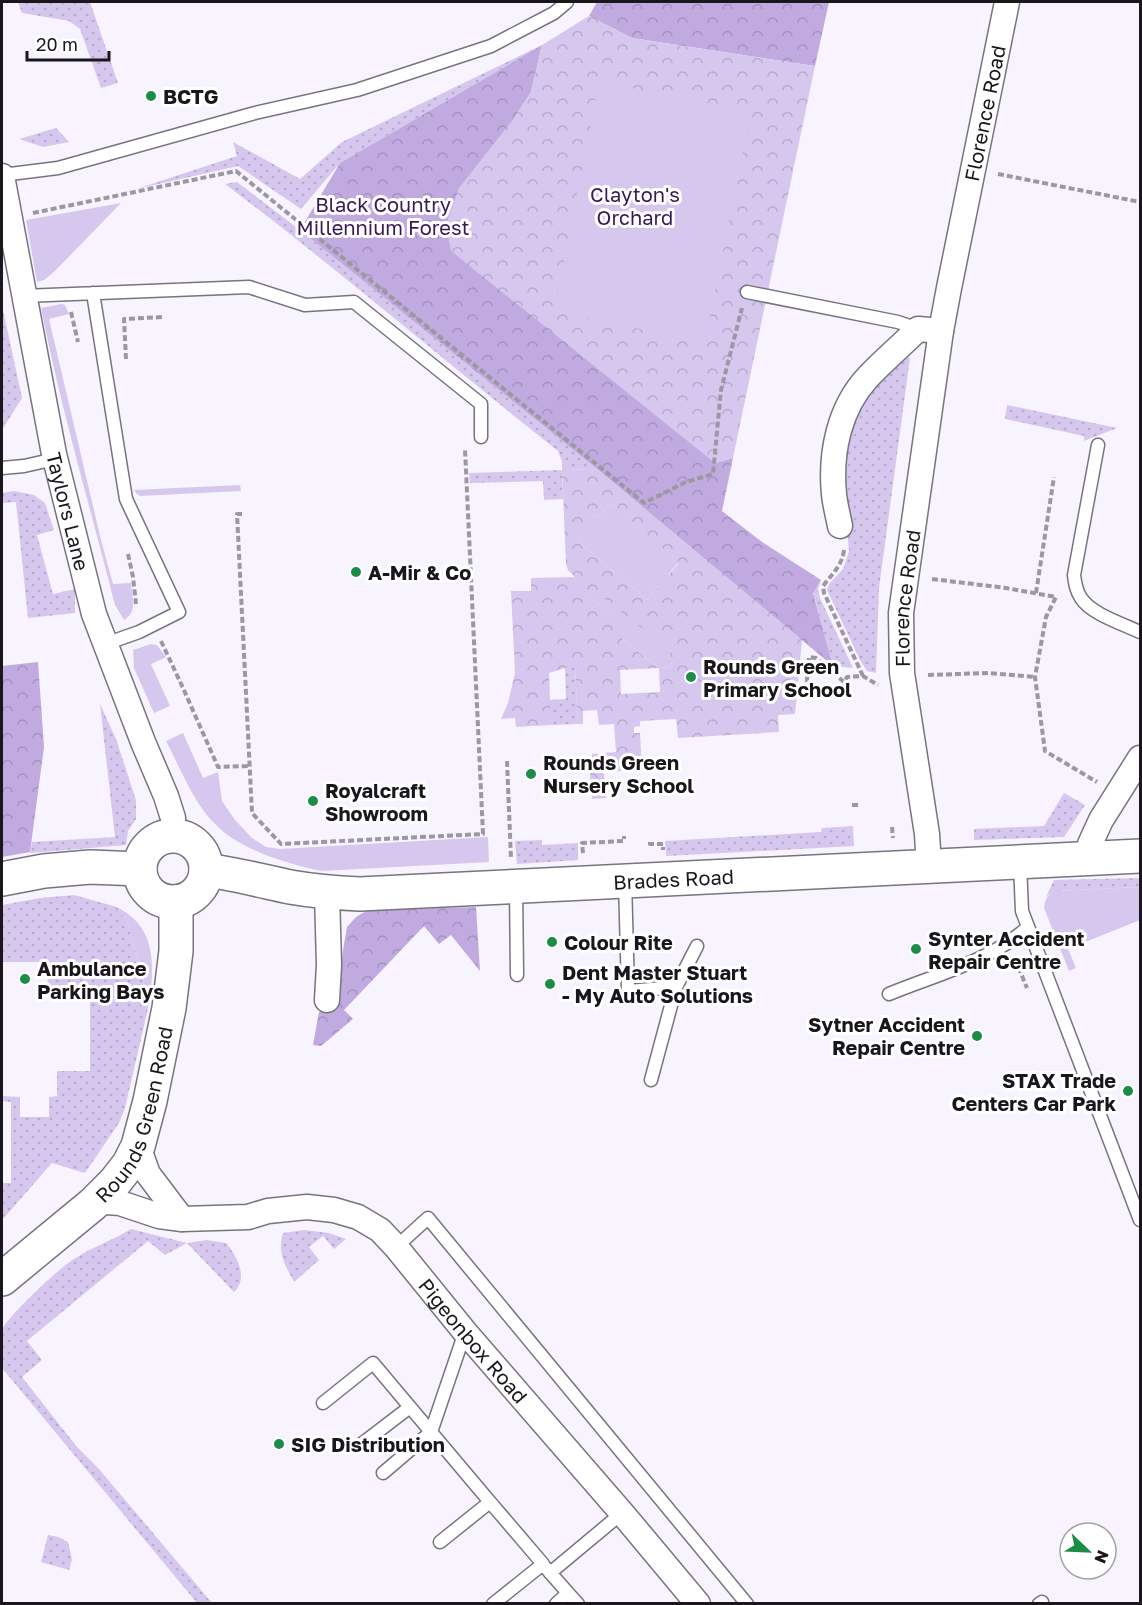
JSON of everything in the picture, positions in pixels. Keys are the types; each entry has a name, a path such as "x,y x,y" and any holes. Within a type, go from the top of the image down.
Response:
{"street":[{"name":"Florence Road","path":"929,866 927,834 902,673 902,613 930,330 948,288 1008,2"},
{"name":"Taylors Lane","path":"2,176 55,459 93,614 166,796 173,818 173,836"},
{"path":"840,526 834,495 833,463 837,434 848,406 866,378 930,330"},
{"path":"1090,858 1090,844 1101,820 1140,758"},
{"path":"173,836 189,840 197,847 203,855 206,870 203,883 198,890 192,896 176,902 164,901 153,896 145,887 140,868 142,858 149,847 160,838 173,836"},
{"name":"Brades Road","path":"206,870 327,893 371,893 514,873 625,881 1140,856"},
{"path":"2,879 44,871 90,867 140,868"},
{"path":"327,893 329,965 327,1000"},
{"name":"Rounds Green Road","path":"2,1279 93,1204 129,1164 138,1146 150,1101 169,1008 176,951 176,902"},
{"path":"138,1146 148,1173 182,1219"},
{"name":"Pigeonbox Road","path":"93,1204 120,1203 159,1216 182,1219 248,1217 268,1211 307,1207 334,1210 358,1217 380,1230 698,1604"}],"lane":[{"path":"2,176 58,168 255,113 357,90 491,46 554,14 567,2"},
{"path":"23,296 249,287 305,305 354,302 481,404 481,437"},
{"path":"747,292 930,330"},
{"path":"93,293 126,500 179,612 139,632 105,644"},
{"path":"1098,445 1074,575 1077,590 1082,600 1092,610 1140,632"},
{"path":"2,468 55,459"},
{"path":"1019,862 1022,911 1140,1220"},
{"path":"514,873 517,975"},
{"path":"625,881 628,991 676,987"},
{"path":"889,994 983,957 1017,937 1028,927"},
{"path":"651,1080 676,987 697,946"},
{"path":"396,1247 428,1218 747,1604"},
{"path":"383,1473 431,1432 465,1332"},
{"path":"323,1403 373,1363 578,1604"},
{"path":"359,1446 410,1407"},
{"path":"440,1542 490,1502"},
{"path":"493,1604 547,1569 622,1513"},
{"path":"556,1604 568,1593"}],"path":[{"path":"995,173 1140,202"},
{"path":"644,502 687,482 714,474 721,390 747,292"},
{"path":"126,367 124,319 164,317"},
{"path":"242,514 237,514 252,813 281,844 483,834 465,449"},
{"path":"1036,593 1054,477"},
{"path":"840,526 844,538 843,556 836,573 823,586 824,594 863,676"},
{"path":"925,579 1006,588 1056,597 1046,617 1035,677 1045,751 1103,785"},
{"path":"161,640 218,767 249,766"},
{"path":"806,691 809,657 816,658 844,682 847,677 863,676 880,686"},
{"path":"921,675 990,673 1035,677"},
{"path":"507,761 514,873"},
{"path":"852,805 860,805"},
{"path":"583,854 582,843 624,841 624,836"},
{"path":"650,842 650,844 663,844"}],"green space":[{"path":"18,2 90,2 118,83 101,88 80,29 69,21 22,13"},
{"path":"597,2 829,2 815,66 632,38 589,16"},
{"name":"Clayton's Orchard","path":"589,16 632,38 815,66 733,458 715,463 451,251 446,225 459,188 515,117 531,92 542,45"},
{"path":"542,45 340,163 301,209 238,166 136,189 237,156 233,142 300,179 342,142"},
{"name":"Black Country Millennium Forest","path":"542,45 531,92 515,117 715,463 733,458 722,511 762,542 821,580 813,593 833,666 597,469 300,230 340,163"},
{"path":"599,82 751,111 705,342 554,312"},
{"path":"56,128 69,142 43,147 19,139"},
{"path":"237,182 597,469 562,470 562,461 558,451 225,184"},
{"path":"121,203 55,271 44,280 37,282 26,220"},
{"path":"2,305 22,398 2,430"},
{"path":"65,305 69,314 49,319 113,584 131,583 133,608 124,620 115,605 67,420 41,308"},
{"path":"901,357 910,358 879,588 876,673 867,671 861,662 827,590 829,584 843,569 849,551 841,463 854,411"},
{"path":"1007,405 1117,428 1084,441 1084,436 1005,419"},
{"path":"597,469 802,640 795,714 778,715 779,732 678,738 676,719 640,721 640,726 634,727 634,733 640,733 642,770 604,772 606,798 592,799 590,773 593,771 592,754 616,752 614,724 599,725 597,710 583,711 583,724 578,724 575,668 565,668 549,673 551,725 516,727 515,718 501,719 508,703 515,673 511,591 531,591 531,578 575,577 566,564 562,470","holes":["610,503 679,563 647,600 578,541 590,527 589,519 599,516","593,591 669,651 672,667 659,668 622,639 624,634 612,614 595,601 585,604","659,668 660,692 621,694 620,670"]},
{"path":"562,470 563,499 544,500 543,481 470,483 469,473"},
{"path":"240,485 241,491 140,496 134,490"},
{"path":"14,491 34,495 45,503 54,530 37,535 53,594 75,589 75,613 28,618 16,502 2,503 2,493"},
{"path":"610,503 679,562 668,575 668,582 659,586 647,600 578,541 589,527 589,519 599,516"},
{"path":"821,580 818,589 820,598 853,668 833,666 813,592"},
{"path":"593,590 663,645 669,651 672,667 659,668 621,638 624,634 607,621 612,614 595,601 587,611 583,608"},
{"path":"151,644 157,645 166,657 151,664 170,706 154,713 134,668 133,650"},
{"path":"38,662 44,747 30,852 2,857 2,666"},
{"path":"565,668 575,668 578,724 551,725 549,700 566,699"},
{"path":"100,704 116,739 136,800 136,819 128,831 126,845 30,853 32,842 115,837"},
{"path":"183,733 203,778 218,772 222,801 235,820 252,838 266,847 280,849 488,837 489,862 322,871 251,849 216,825 201,807 188,785 166,741"},
{"path":"1064,793 1085,805 1064,837 974,840 974,829 1044,826"},
{"path":"853,826 854,846 666,856 665,841 821,832 822,828"},
{"path":"542,840 542,845 578,843 578,860 517,864 515,841"},
{"path":"1140,878 1140,887 1054,891 1046,897 1054,880"},
{"path":"1140,887 1140,920 1068,949 1076,968 1069,971 1044,908 1048,896 1054,891"},
{"path":"74,895 117,907 127,921 149,1004 125,1108 119,1123 85,1173 52,1163 2,1220 2,1183 11,1183 11,1102 2,1101 2,1096 20,1097 20,1117 49,1117 49,1097 57,1096 57,1071 90,1071 90,997 48,997 47,962 2,962 2,905"},
{"path":"117,907 141,927 150,947 152,981 149,1004 127,921"},
{"path":"476,907 480,971 451,935 439,944 424,926 344,1010 353,1019 321,1046 313,1045 319,1012 336,1010 347,927 356,917 368,910"},
{"path":"131,1229 187,1243 165,1255 148,1241 27,1341 42,1360 22,1377 77,1447 99,1469 212,1603 197,1603 2,1368 2,1330 13,1315 67,1264"},
{"path":"304,1230 329,1233 346,1239 334,1249 323,1236 309,1247 319,1260 294,1282 281,1253 281,1240 283,1233"},
{"path":"207,1240 226,1243 240,1267 241,1280 234,1292 187,1243"},
{"path":"48,1535 68,1542 72,1560 69,1570 41,1562"}],"place":[{"name":"BCTG","path":"151,96"},
{"name":"A-Mir & Co","path":"356,572"},
{"name":"Rounds Green Primary School","path":"691,677"},
{"name":"Rounds Green Nursery School","path":"531,774"},
{"name":"Royalcraft Showroom","path":"313,801"},
{"name":"Colour Rite","path":"552,942"},
{"name":"Synter Accident Repair Centre","path":"916,949"},
{"name":"Ambulance Parking Bays","path":"25,979"},
{"name":"Dent Master Stuart - My Auto Solutions","path":"550,984"},
{"name":"Sytner Accident Repair Centre","path":"977,1036"},
{"name":"STAX Trade Centers Car Park","path":"1128,1091"},
{"name":"SIG Distribution","path":"279,1444"}]}
